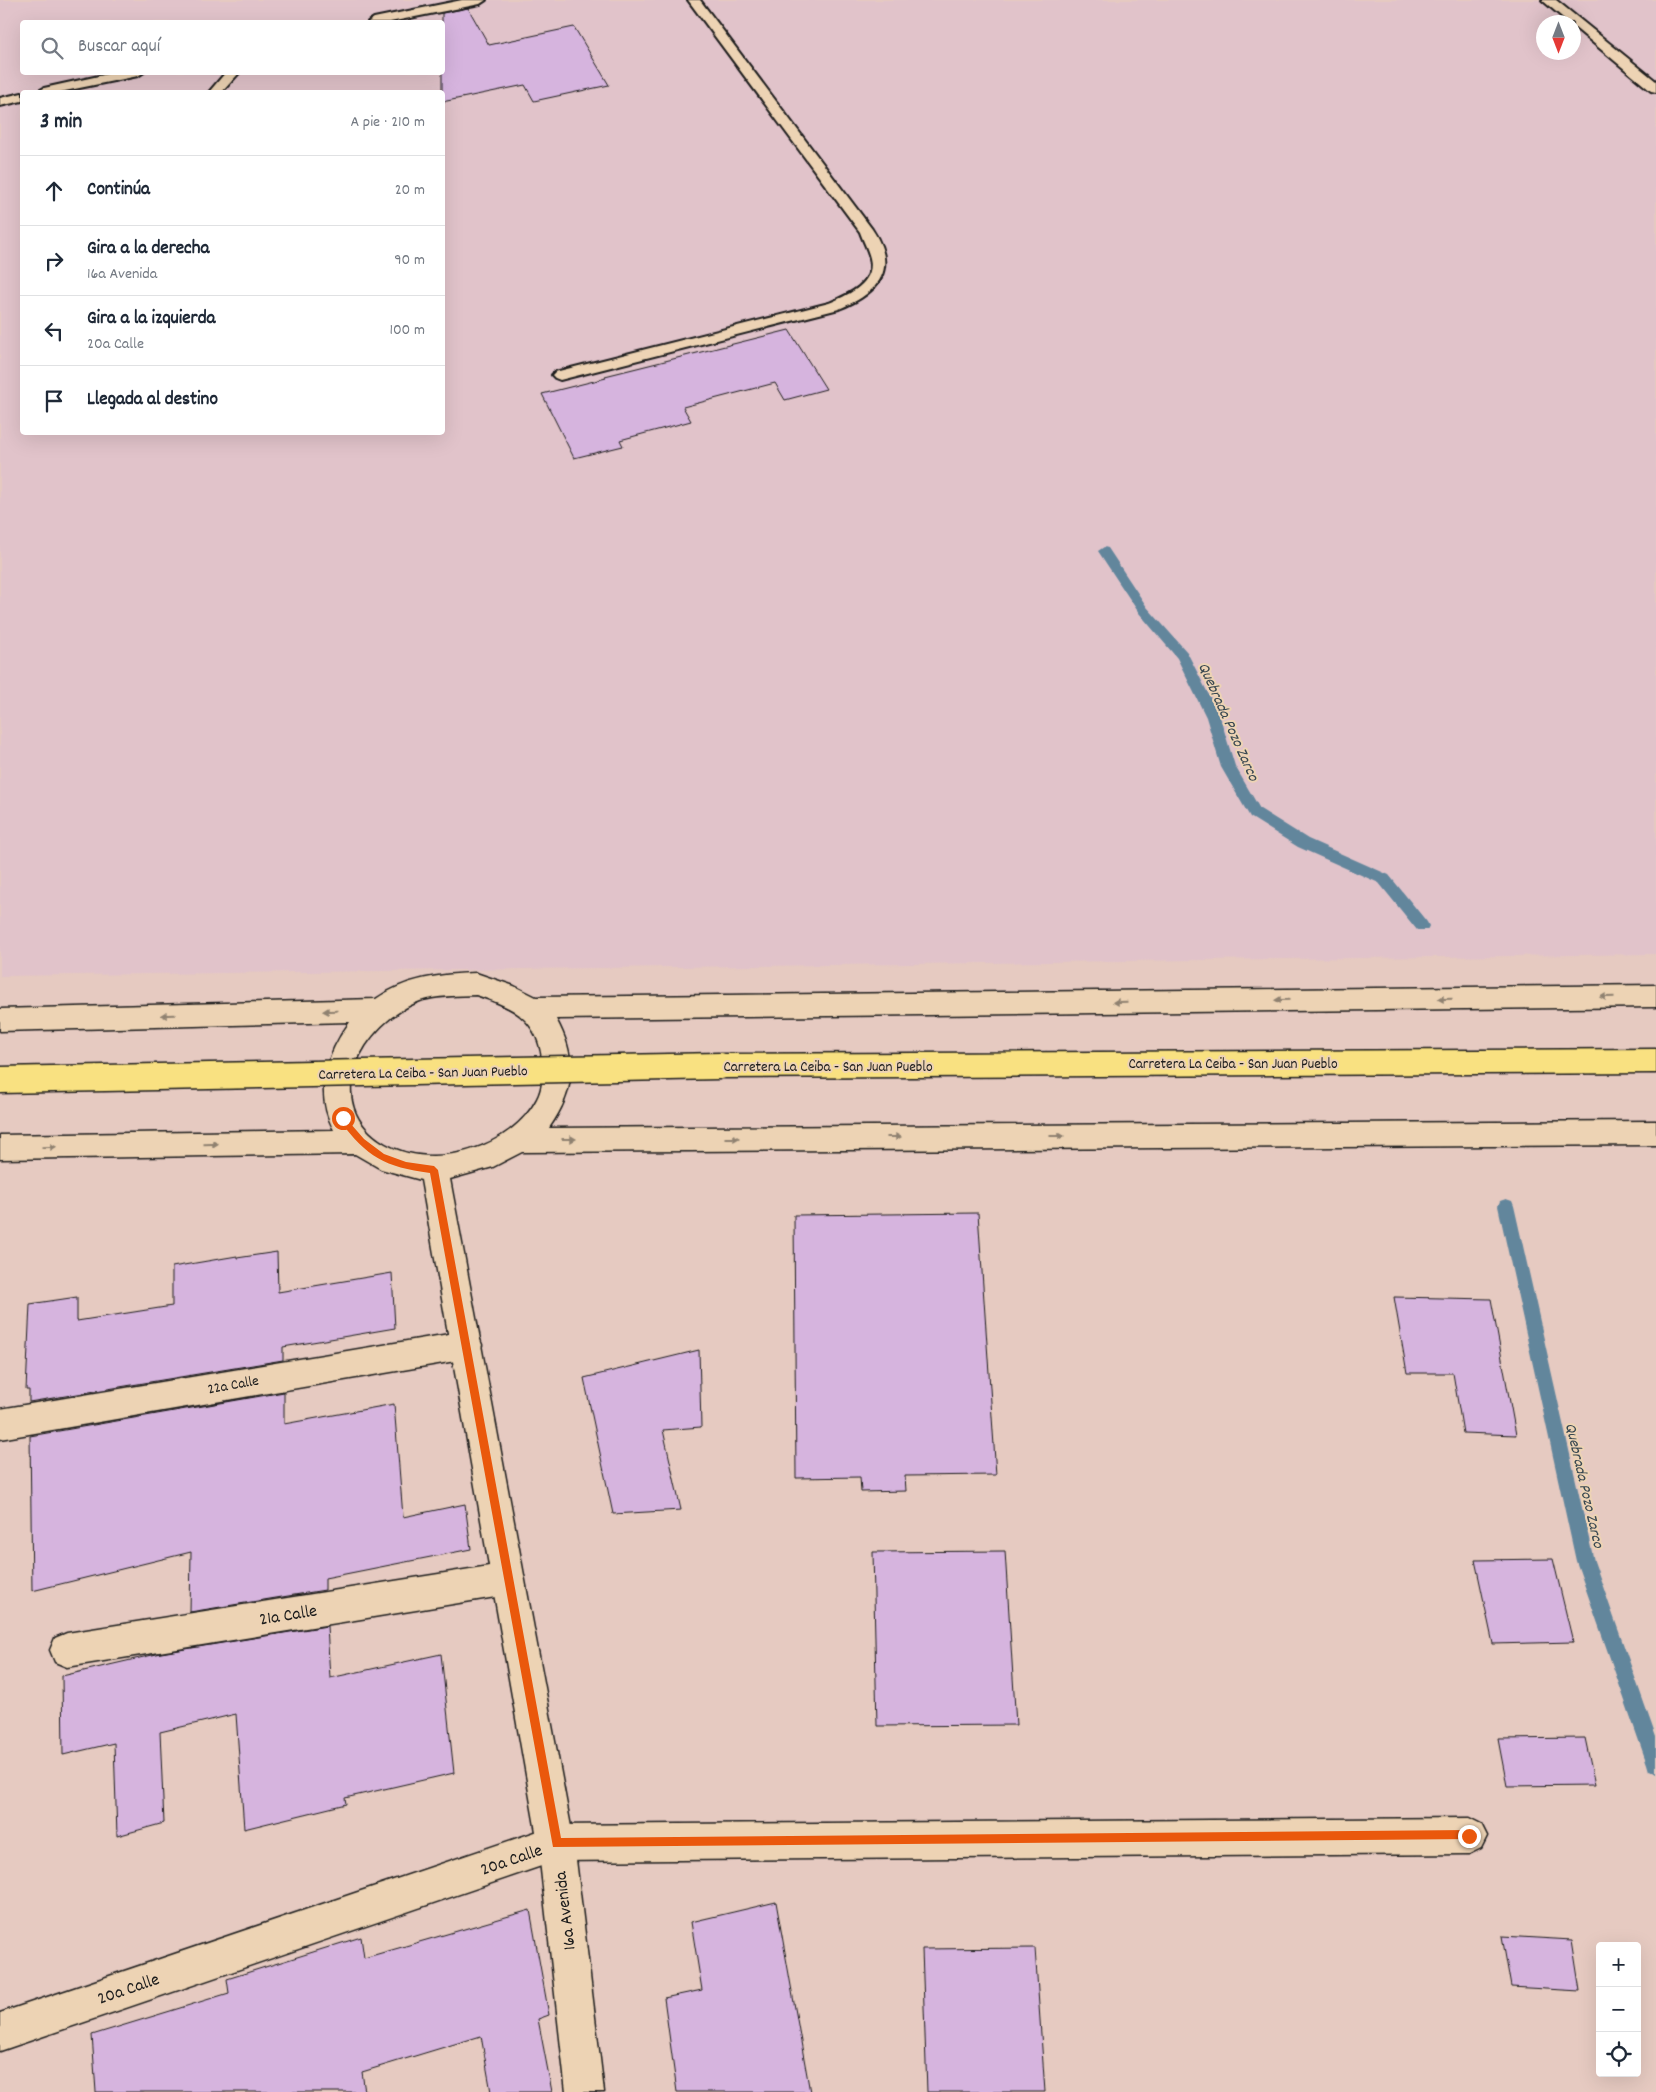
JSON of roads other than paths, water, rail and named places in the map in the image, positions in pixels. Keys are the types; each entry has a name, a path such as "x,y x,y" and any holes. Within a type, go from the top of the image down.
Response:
{"main road":[{"name":"Carretera La Ceiba - San Juan Pueblo","path":"0,1080 720,1066 1656,1061"}],"street":[{"path":"476,984 506,993 532,1008 550,1031 558,1057 556,1086 543,1114 520,1140 480,1162 434,1170 406,1166 389,1160 361,1142 343,1118 336,1090 341,1060 356,1033 379,1010 409,993 442,985 476,984"},
{"path":"532,1008 1656,996"},
{"path":"0,1020 379,1010"},
{"path":"520,1140 1656,1133"},
{"path":"0,1147 361,1142"},
{"name":"16a Avenida","path":"434,1170 556,1843 585,2092"},
{"name":"22a Calle","path":"0,1424 466,1345"},
{"name":"21a Calle","path":"67,1650 508,1578"},
{"name":"20a Calle","path":"0,2032 556,1843 1469,1836"}],"lane":[{"path":"384,20 480,0"},
{"path":"560,374 834,306 856,298 874,278 878,262 867,232 694,0"},
{"path":"1548,0 1656,88"},
{"path":"67,90 90,88 129,75"},
{"path":"217,90 231,75"},
{"path":"0,102 20,97"}],"waterway":[{"name":"Quebrada Pozo Zarco","path":"1104,551 1143,610 1182,655 1213,717 1228,767 1255,813 1303,843 1384,879 1422,926"},
{"name":"Quebrada Pozo Zarco","path":"1506,1206 1585,1561 1656,1764"}]}
